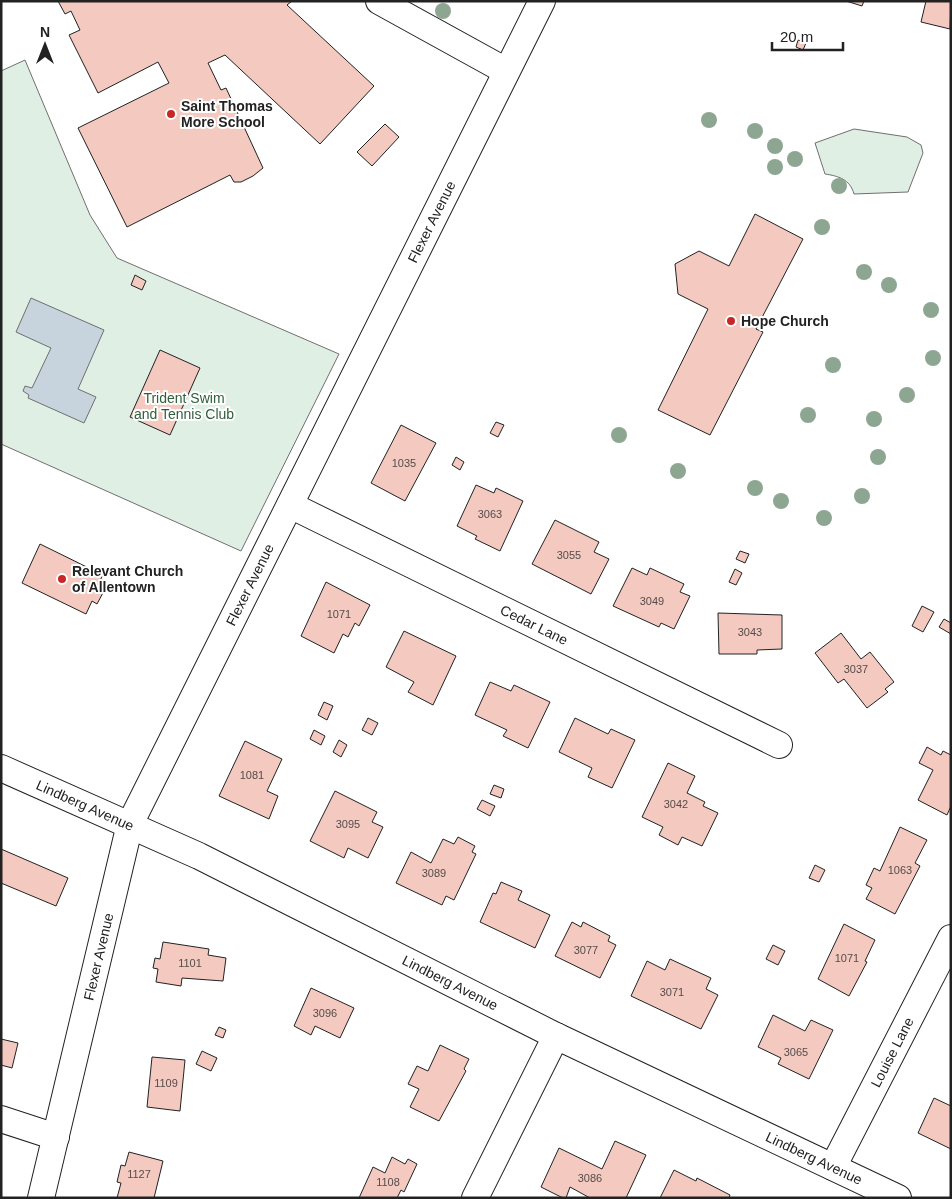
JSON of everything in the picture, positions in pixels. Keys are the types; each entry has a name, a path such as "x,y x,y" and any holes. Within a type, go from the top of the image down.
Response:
{"street":[{"path":"379,1 506,72"},
{"name":"Flexer Avenue","path":"41,1198 130,824 542,1"},
{"name":"Cedar Lane","path":"290,505 779,745"},
{"name":"Lindberg Avenue","path":"1,768 199,856 556,1036 898,1198"},
{"name":"Louise Lane","path":"833,1166 951,938"},
{"path":"475,1198 556,1036"},
{"path":"1,1119 56,1136"}],"green space":[{"name":"Trident Swim and Tennis Club","path":"25,60 90,215 117,258 339,354 241,551 1,444 1,71"},
{"path":"854,129 907,137 921,145 923,153 908,192 854,194 850,185 839,177 825,174 815,143"}],"shaded area":[{"path":"31,298 104,330 78,389 96,397 84,423 28,398 29,395 23,391 25,386 32,388 51,348 16,332"}],"building":[{"name":"Saint Thomas More School","path":"58,1 292,1 287,5 374,86 320,144 225,55 208,63 221,90 226,88 263,168 241,182 234,182 230,175 127,227 78,128 169,83 158,62 98,93 69,35 80,30 71,11 65,14"},
{"path":"846,1 864,1 862,6"},
{"path":"926,1 951,1 950,29 921,22"},
{"path":"798,40 806,43 803,50 796,47"},
{"path":"385,124 399,137 372,166 357,152"},
{"name":"Hope Church","path":"755,214 803,239 756,329 763,332 710,435 658,410 708,309 678,294 675,264 699,251 729,266"},
{"path":"135,275 146,281 142,290 131,285"},
{"path":"160,350 200,368 170,435 130,417"},
{"path":"496,422 504,425 498,437 490,433"},
{"path":"401,425 436,443 405,501 371,483"},
{"path":"456,457 464,462 460,470 452,465"},
{"path":"476,485 494,493 496,488 523,501 500,551 475,539 477,536 457,526"},
{"path":"555,520 599,542 594,552 609,559 591,594 532,564"},
{"name":"Relevant Church of Allentown","path":"40,544 103,575 97,586 105,589 97,604 92,601 86,614 22,583"},
{"path":"740,551 749,554 745,563 736,559"},
{"path":"632,568 647,575 650,568 684,584 680,592 690,596 674,629 661,623 659,627 613,606"},
{"path":"735,569 742,573 736,585 729,582"},
{"path":"326,582 370,605 359,626 355,623 348,637 343,634 334,653 301,636"},
{"path":"922,606 934,612 923,632 912,626"},
{"path":"718,613 782,615 782,649 757,650 757,654 719,654"},
{"path":"944,619 951,623 951,634 939,627"},
{"path":"404,631 456,656 433,705 408,692 414,682 386,667"},
{"path":"841,633 861,659 870,652 894,682 885,689 888,692 867,708 844,679 838,683 815,653"},
{"path":"490,682 511,691 514,685 550,702 528,748 503,736 507,730 475,715"},
{"path":"324,702 333,706 327,720 318,715"},
{"path":"368,718 378,723 372,735 362,730"},
{"path":"575,718 608,734 611,729 635,740 612,788 588,777 592,768 559,752"},
{"path":"314,730 325,736 321,745 310,739"},
{"path":"339,740 347,745 341,757 333,752"},
{"path":"245,741 282,759 267,791 278,796 269,819 219,796"},
{"path":"927,747 941,755 943,751 951,755 951,806 947,815 918,800 933,770 919,763"},
{"path":"668,763 695,776 687,793 705,802 703,806 718,813 702,846 682,837 678,845 659,835 663,827 642,817"},
{"path":"494,785 504,789 501,798 490,794"},
{"path":"335,791 377,812 372,822 383,827 368,858 348,848 344,858 310,841"},
{"path":"482,800 495,806 490,816 477,809"},
{"path":"900,827 927,840 915,863 920,866 895,914 866,899 872,888 866,885 874,868 880,871"},
{"path":"458,837 475,846 472,852 476,854 454,900 446,896 442,905 396,883 411,852 431,863 443,839 454,844"},
{"path":"1,849 68,878 56,906 1,883"},
{"path":"815,865 825,870 819,882 809,878"},
{"path":"501,882 522,891 518,900 550,915 535,948 480,922 493,893 496,894"},
{"path":"572,922 581,927 583,922 610,936 608,941 616,945 600,978 555,956"},
{"path":"844,924 875,940 865,961 867,962 849,996 818,979"},
{"path":"163,942 209,949 208,955 226,958 223,981 182,978 181,986 156,982 158,969 153,968 155,958 160,959"},
{"path":"773,945 785,951 778,965 766,959"},
{"path":"670,959 711,978 706,989 718,995 701,1029 631,996 647,961 665,970"},
{"path":"311,988 354,1008 340,1038 315,1026 311,1035 294,1026"},
{"path":"773,1015 805,1031 811,1020 833,1030 809,1079 778,1064 781,1058 758,1047"},
{"path":"219,1027 226,1030 223,1038 215,1035"},
{"path":"1,1039 18,1043 12,1068 1,1065"},
{"path":"440,1045 469,1059 464,1069 466,1071 439,1121 410,1107 419,1089 408,1084 417,1066 428,1071"},
{"path":"202,1051 217,1058 211,1071 196,1064"},
{"path":"152,1057 185,1060 180,1111 147,1107"},
{"path":"934,1098 951,1106 951,1149 918,1133"},
{"path":"615,1141 646,1155 626,1198 590,1198 570,1187 566,1198 563,1198 541,1187 559,1148 602,1169"},
{"path":"129,1152 163,1161 154,1198 117,1198 121,1183 117,1182 121,1165 125,1166"},
{"path":"392,1157 405,1164 408,1159 417,1164 404,1192 401,1190 397,1198 359,1198 373,1167 385,1173"},
{"path":"674,1170 696,1181 697,1178 730,1195 729,1198 660,1198"}],"place":[{"name":"Saint Thomas More School","path":"171,114"},
{"name":"Hope Church","path":"731,321"},
{"name":"Relevant Church of Allentown","path":"62,579"}]}
